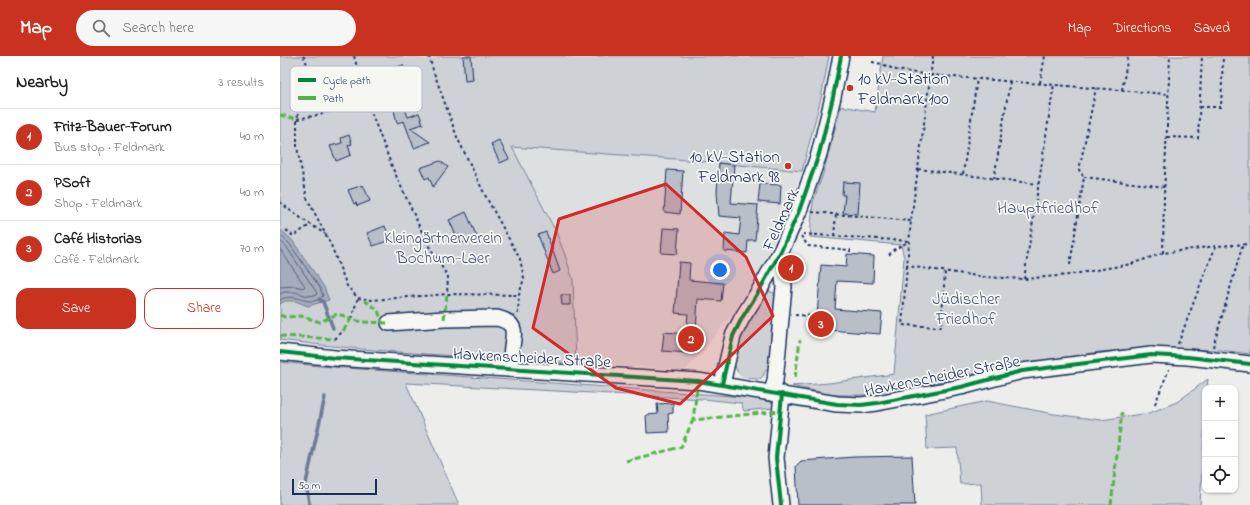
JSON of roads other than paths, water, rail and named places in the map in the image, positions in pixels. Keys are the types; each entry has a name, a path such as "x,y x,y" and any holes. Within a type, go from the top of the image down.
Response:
{"street":[{"name":"Feldmark","path":"722,384 733,336 794,225 819,154 841,56"},
{"name":"Feldmark","path":"777,393 775,381 784,287 781,251"},
{"path":"389,323 444,319 498,318 508,322 514,333 510,369"},
{"name":"Havkenscheider Straße","path":"280,352 335,358 698,381 837,404 861,405 961,387 1022,371 1151,355 1182,353 1209,359 1250,364"},
{"path":"777,393 776,458 781,505"}],"water":[{"path":"280,229 292,240 324,287 329,300 308,306 295,301 285,301 280,304"}],"waterway":[{"path":"319,299 323,302 333,328"},
{"path":"310,505 306,483 325,397"}],"place":[{"name":"10 kV-Station Feldmark 100","path":"850,88"},
{"name":"10 kV-Station Feldmark 98","path":"788,166"},
{"name":"Fritz-Bauer-Forum","path":"791,268"},
{"name":"Café Historias","path":"821,324"},
{"name":"PSoft","path":"691,339"}],"park label":[{"name":"Hauptfriedhof","path":"1048,207"},
{"name":"Kleingärtnerverein Bochum-Laer","path":"443,247"},
{"name":"Jüdischer Friedhof","path":"966,308"}]}
